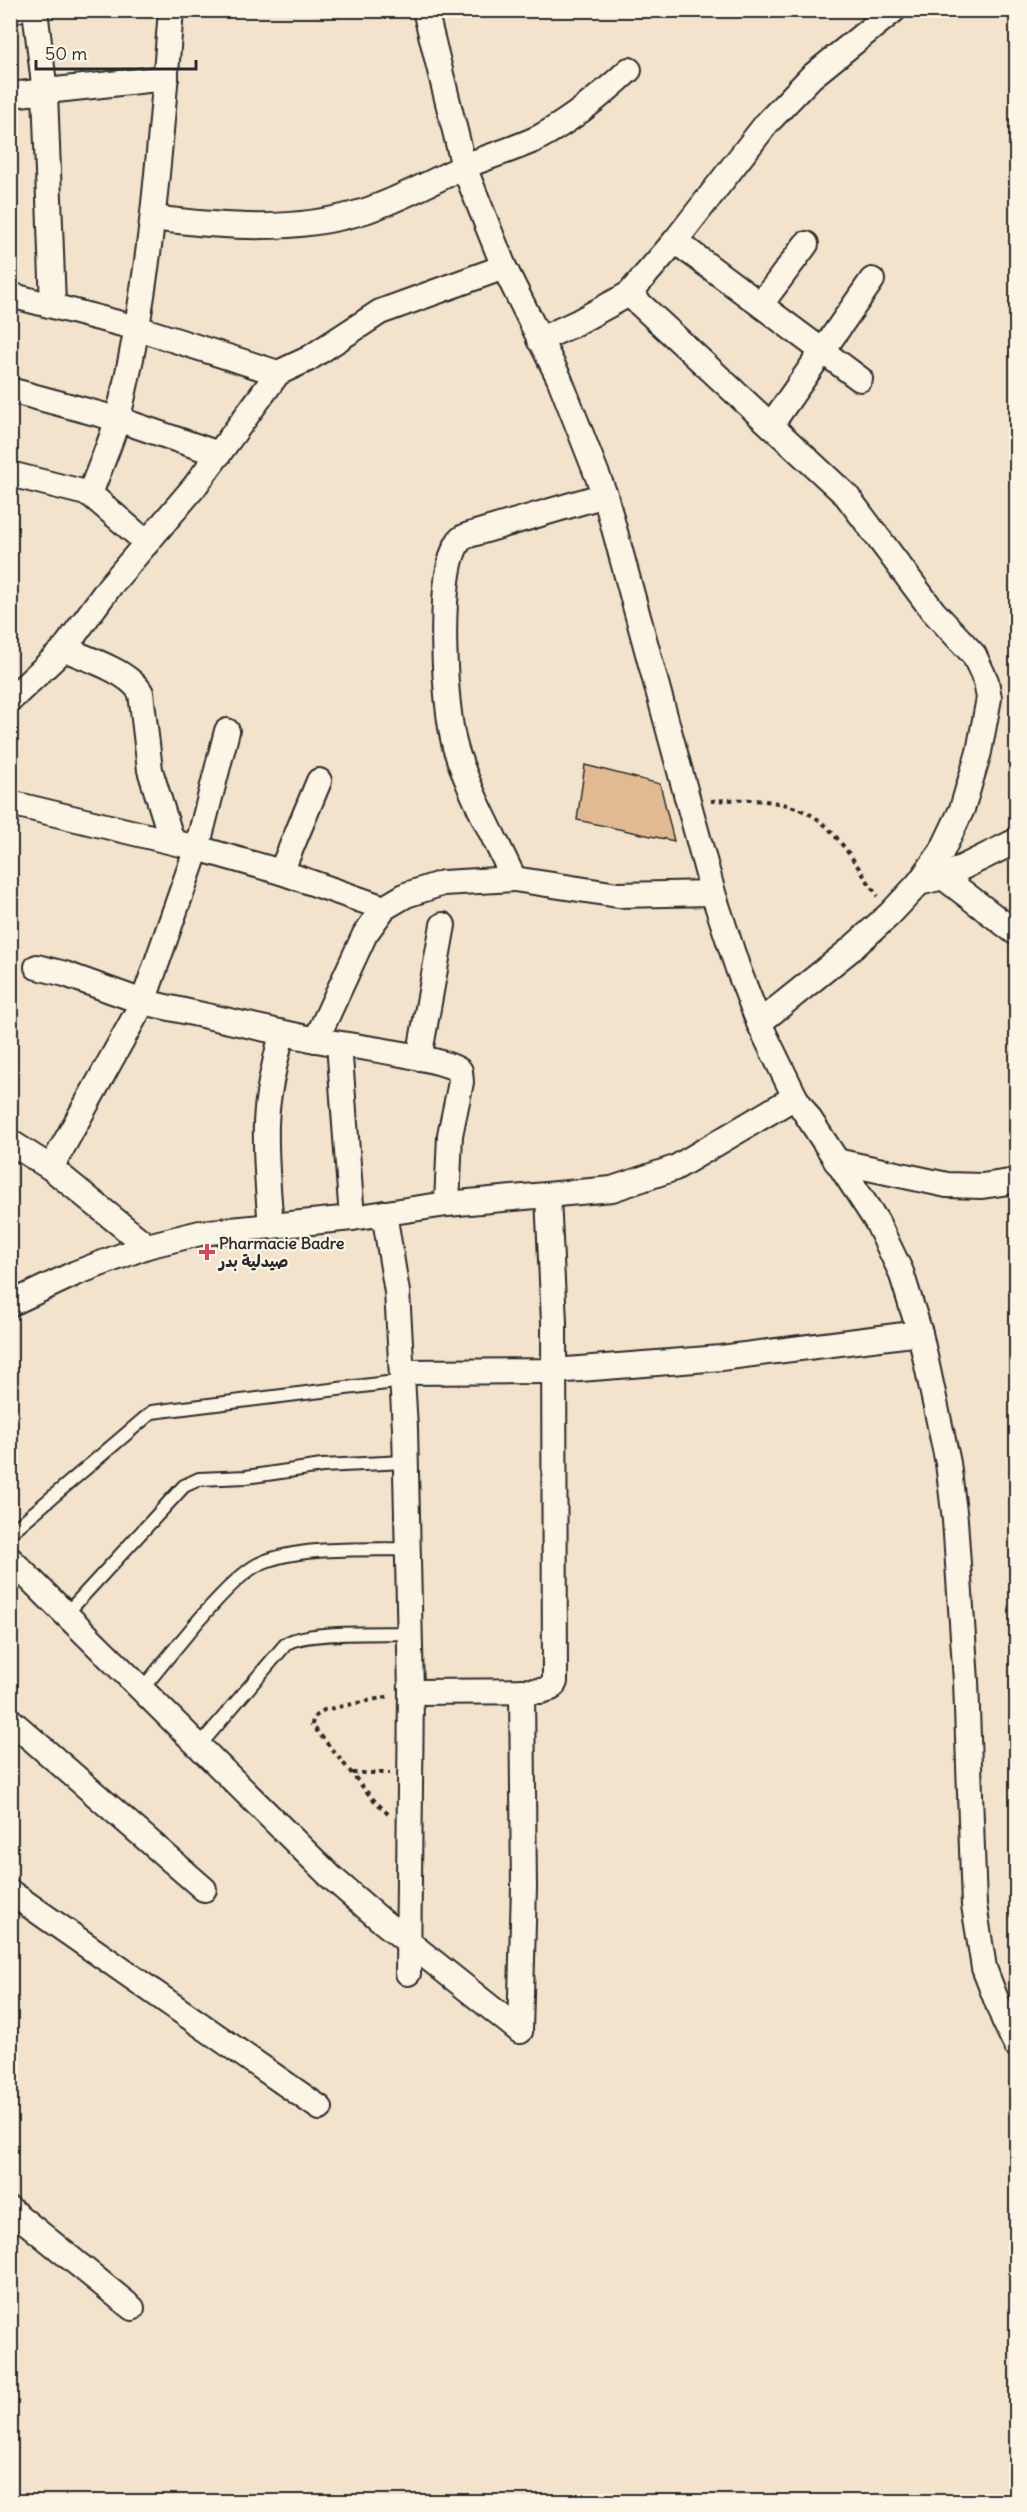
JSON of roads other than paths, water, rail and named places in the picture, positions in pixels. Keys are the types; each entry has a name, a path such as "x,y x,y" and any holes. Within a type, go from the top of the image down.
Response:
{"street":[{"path":"10,11 16,10"},
{"path":"35,10 45,92 53,305"},
{"path":"90,495 117,419 137,328 153,218 171,10"},
{"path":"425,10 464,167 504,267 559,378 605,495 713,893 738,969 759,1023 795,1097 877,1222 892,1251 914,1309 948,1463 956,1520 966,1681 974,1905 984,1968 1004,2020 1017,2045"},
{"path":"539,339 576,323 628,294 675,241 774,116 811,77 894,10"},
{"path":"153,218 254,228 305,225 364,211 416,192 464,167 537,138 580,113 629,70"},
{"path":"10,95 166,78"},
{"path":"675,241 860,379"},
{"path":"761,304 806,244"},
{"path":"10,700 64,649 110,586 219,454 278,374 308,359 380,312 504,267"},
{"path":"771,425 872,280"},
{"path":"628,294 847,496 933,611 974,655 986,681 989,698 979,752 962,809 942,851 919,883 890,914 850,950 759,1023"},
{"path":"10,295 137,328 278,374"},
{"path":"10,390 117,419 219,454"},
{"path":"10,474 90,495 147,543"},
{"path":"514,879 464,773 449,719 444,616 450,561 460,539 469,535 605,495"},
{"path":"64,649 121,675 136,685 141,693 150,770 172,841"},
{"path":"51,1168 143,1002 197,848 227,731"},
{"path":"280,872 319,781"},
{"path":"10,803 197,848 280,872 384,908"},
{"path":"919,883 943,877 1017,842"},
{"path":"943,877 1017,933"},
{"path":"352,1218 328,1042 365,934 384,908 406,895 443,883 514,879 618,895 713,893"},
{"path":"419,1058 443,925"},
{"path":"37,967 65,974 143,1002 282,1033 452,1066 460,1071 461,1076 450,1135 447,1204"},
{"path":"271,1226 266,1163 266,1122 270,1085 282,1033"},
{"path":"10,1304 76,1273 147,1246 200,1233 352,1218 447,1204 548,1197 612,1189 675,1168 795,1097"},
{"path":"10,1142 51,1168 147,1246"},
{"path":"836,1161 962,1187 1017,1181"},
{"path":"411,1692 546,1691 553,1686 555,1677 554,1371 548,1197"},
{"path":"384,1213 397,1293 405,1462 411,1692 408,1973"},
{"path":"402,1377 554,1371 721,1358 920,1333"},
{"path":"10,1559 331,1877 520,2031 524,1887 522,1691"},
{"path":"10,1720 204,1889"},
{"path":"10,1892 320,2108"},
{"path":"10,2209 132,2308"}],"lane":[{"path":"10,1533 152,1413 402,1377"},
{"path":"66,1614 184,1486 194,1480 246,1478 322,1466 405,1462"},
{"path":"142,1689 220,1598 260,1563 298,1554 407,1549"},
{"path":"200,1746 293,1638 346,1634 409,1634"}],"place":[{"name":"Pharmacie Badre صيدلية بدر","path":"207,1252"}]}
